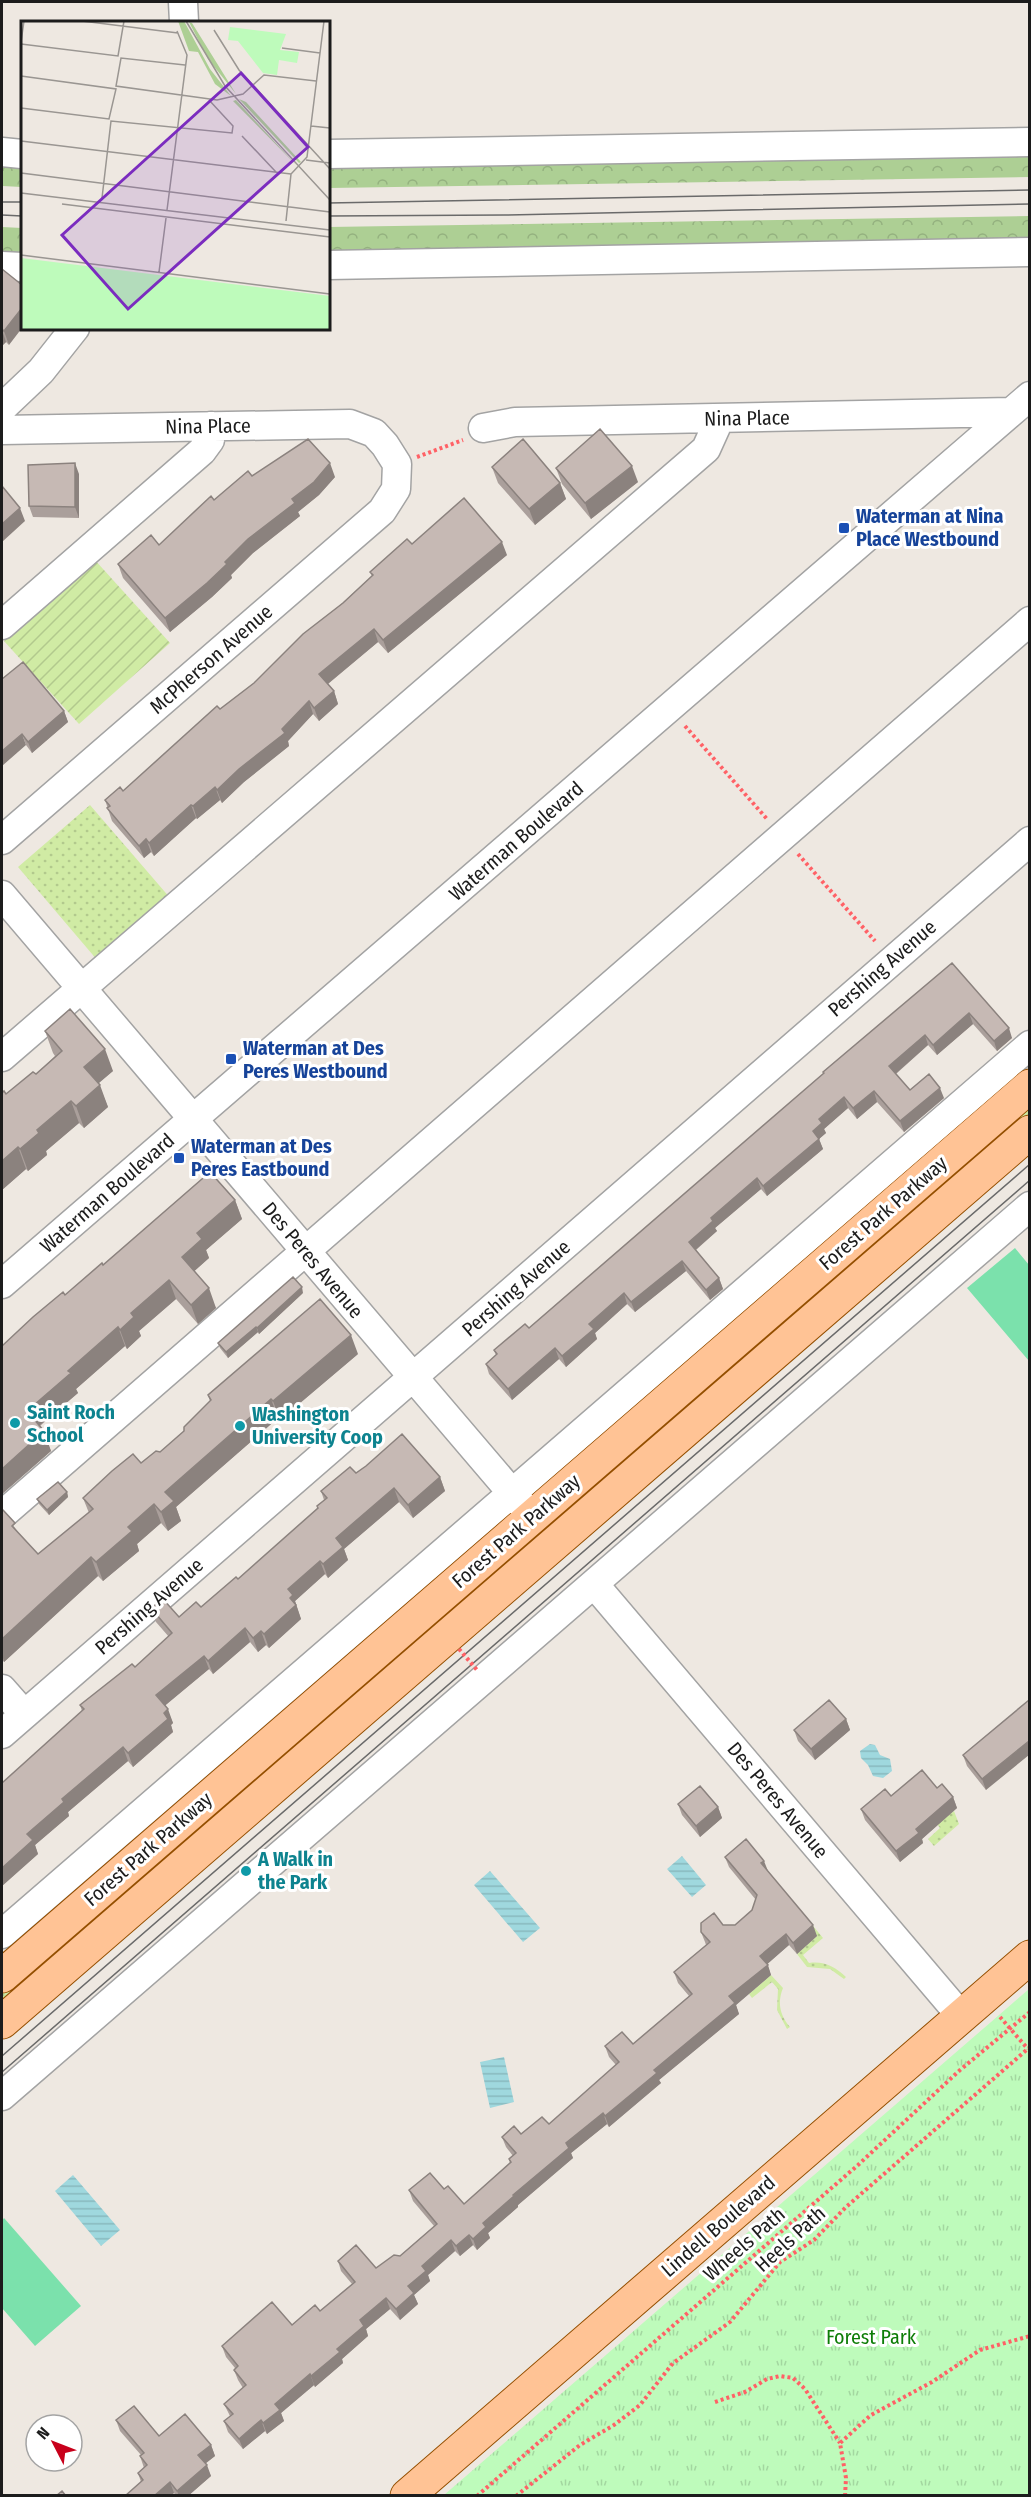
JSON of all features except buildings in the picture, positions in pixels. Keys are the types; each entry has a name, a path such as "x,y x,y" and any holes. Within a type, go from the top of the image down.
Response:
{"main road":[{"name":"Forest Park Parkway","path":"2,1976 1029,1086"},
{"name":"Forest Park Parkway","path":"2,2022 1029,1132"},
{"name":"Lindell Boulevard","path":"407,2496 1029,1956"}],"street":[{"path":"183,2 184,21"},
{"path":"330,154 1029,142"},
{"path":"2,152 21,154"},
{"path":"330,265 1029,252"},
{"path":"2,267 21,267"},
{"path":"2,408 41,371 73,330"},
{"name":"Nina Place","path":"483,428 515,422 720,418 1020,404"},
{"name":"Waterman Boulevard","path":"2,1284 1020,404"},
{"path":"2,1057 706,449 714,436 720,418"},
{"name":"Nina Place","path":"2,429 350,424 374,433 397,464"},
{"path":"2,625 202,451 210,440 211,426"},
{"name":"McPherson Avenue","path":"2,840 382,511 396,489 397,464"},
{"path":"2,1515 307,1252 781,834 1029,621"},
{"name":"Pershing Avenue","path":"2,1734 1029,842"},
{"name":"Des Peres Avenue","path":"2,895 555,1542"},
{"path":"2,1934 1029,1045"},
{"path":"2,2096 1029,1206"},
{"name":"Des Peres Avenue","path":"594,1584 961,2016"},
{"path":"2,1689 24,1714"}],"path":[{"path":"397,464 458,444 483,428"},
{"path":"459,1649 477,1670"},
{"name":"Wheels Path","path":"477,2496 858,2165 1029,2012"},
{"path":"999,2016 1028,2048"},
{"name":"Heels Path","path":"516,2496 580,2445 614,2426 633,2411 673,2362 730,2322 780,2262 814,2240 846,2207 1028,2048"},
{"path":"840,2443 871,2415 932,2382 980,2350 1029,2336"},
{"path":"715,2402 745,2392 767,2379 780,2376 793,2378 805,2389 840,2443 846,2478 844,2496"}],"green space":[{"path":"1029,149 1030,177 330,188 330,162"},
{"path":"2,160 21,161 21,187 2,186"},
{"path":"1029,216 1030,243 330,256 330,227"},
{"path":"2,227 21,228 21,257 2,256"},
{"path":"94,559 170,643 79,724 4,641"},
{"path":"90,805 171,899 98,961 18,867"},
{"path":"1029,1101 1029,1115 579,1506 570,1507 567,1504"},
{"path":"1015,1248 1029,1265 1029,1361 967,1288"},
{"path":"353,1693 279,1766 172,1857 169,1849"},
{"path":"954,1811 959,1824 934,1846 928,1839 940,1828 937,1824"},
{"path":"768,1871 823,1938 803,1955 809,1963 825,1964 834,1968 846,1977 844,1979 830,1969 807,1967 797,1954 817,1936"},
{"path":"139,1872 146,1880 2,2005 2,1991"},
{"path":"771,1975 783,1988 780,2004 784,2018 790,2027 787,2029 777,2010 778,1989 772,1982 752,1998 749,1994"},
{"name":"Forest Park","path":"1029,1989 1029,2495 444,2495 991,2022"},
{"path":"4,2218 81,2306 35,2346 2,2308 2,2221"}],"water":[{"path":"870,1744 875,1745 880,1755 890,1759 892,1771 883,1778 873,1776 868,1765 861,1758 860,1751"},
{"path":"682,1856 706,1885 692,1897 667,1869"},
{"path":"490,1871 540,1928 523,1942 474,1885"},
{"path":"504,2057 514,2102 490,2108 480,2062"},
{"path":"73,2175 120,2230 101,2246 55,2191"}],"tram line":[{"path":"330,203 1030,190"},
{"path":"2,202 21,202"},
{"path":"330,216 505,215 1030,204"},
{"path":"2,215 21,216"},
{"path":"2,2056 1030,1164"},
{"path":"2,2072 1030,1180"}],"place":[{"name":"Waterman at Nina Place Westbound","path":"844,528"},
{"name":"Waterman at Des Peres Westbound","path":"231,1059"},
{"name":"Waterman at Des Peres Eastbound","path":"179,1158"},
{"name":"Saint Roch School","path":"15,1423"},
{"name":"Washington University Coop","path":"240,1426"},
{"name":"A Walk in the Park","path":"246,1871"}]}
